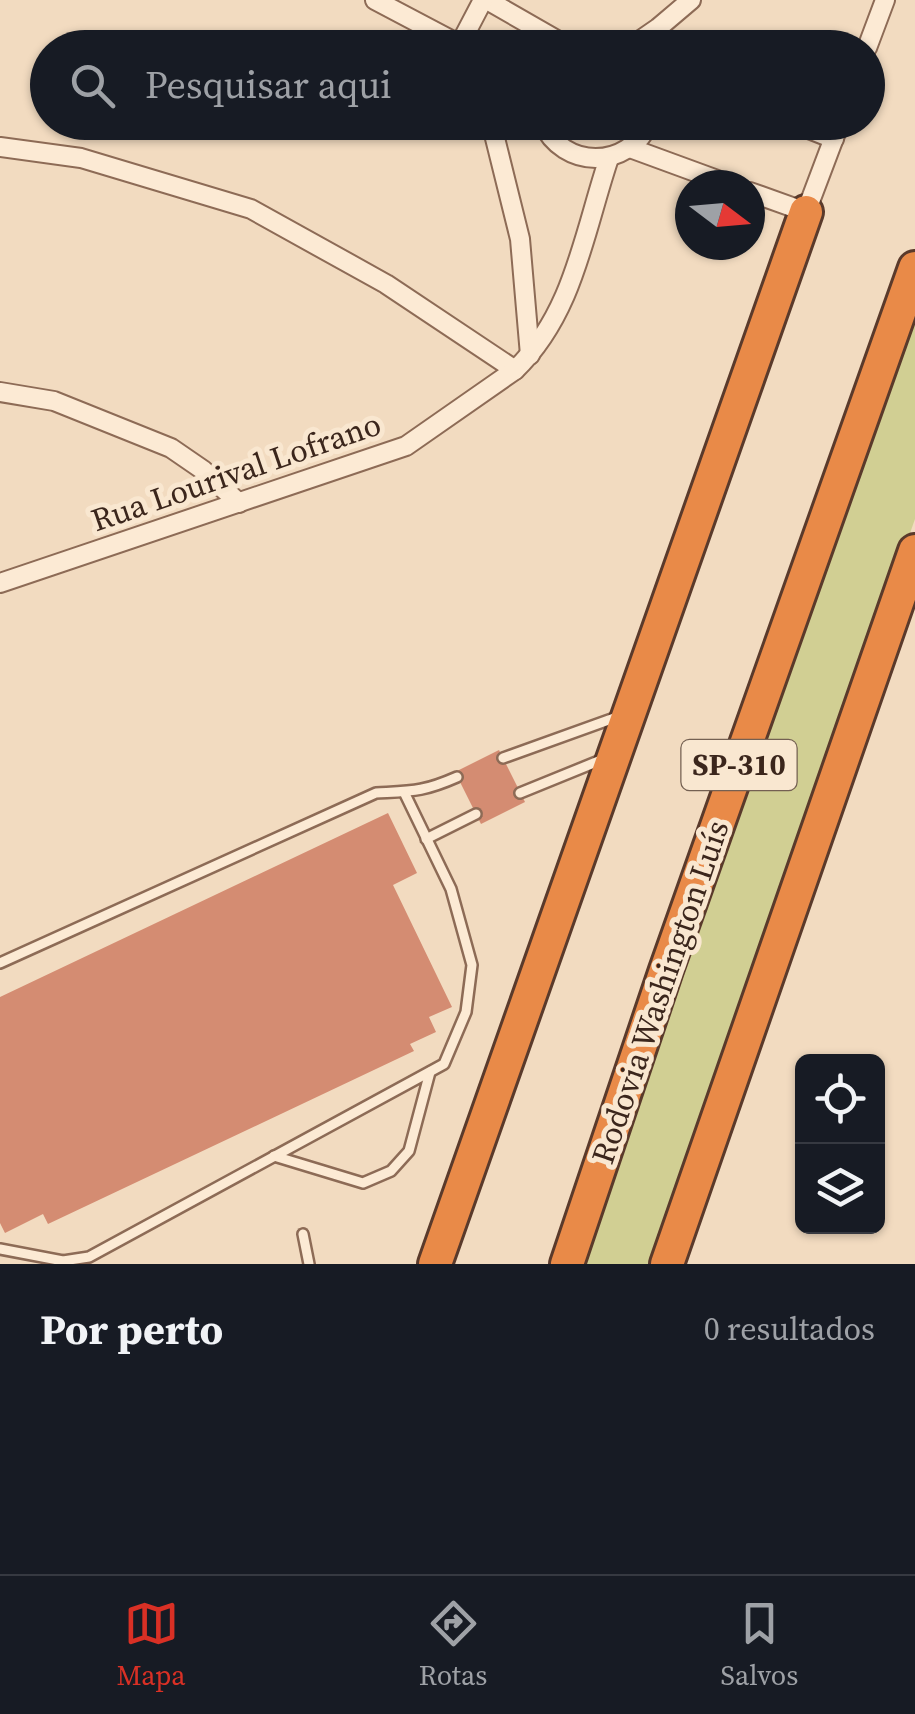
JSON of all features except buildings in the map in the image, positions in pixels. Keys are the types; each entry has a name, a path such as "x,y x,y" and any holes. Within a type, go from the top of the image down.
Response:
{"highway":[{"path":"435,1264 806,212"},
{"name":"Rodovia Washington Luís","path":"567,1264 666,970 915,268"},
{"name":"SP-310","path":"667,1264 915,551"}],"street":[{"path":"376,0 432,30"},
{"path":"470,30 485,0 538,30"},
{"path":"655,30 691,0"},
{"path":"874,30 885,0"},
{"path":"496,140 520,239 530,355"},
{"path":"553,140 572,154 599,159 630,148 638,140"},
{"path":"765,197 806,212 833,140"},
{"path":"0,147 81,158 251,210 386,284 515,370"},
{"path":"630,148 690,170"},
{"name":"Rua Lourival Lofrano","path":"0,583 406,446 515,370 530,355 564,302 584,246 599,159"},
{"path":"0,392 54,401 171,448 203,470 239,503"}],"lane":[{"path":"503,758 629,712"},
{"path":"520,793 614,754"},
{"path":"0,963 376,793 428,790 458,777"},
{"path":"0,1249 63,1262 89,1257 444,1064 466,1012 472,966 450,889 405,794"},
{"path":"426,839 476,814"},
{"path":"274,1156 363,1183 392,1172 409,1151 430,1071"},
{"path":"720,1149 728,1084"},
{"path":"302,1234 309,1264"}],"shaded area":[{"path":"915,309 915,519 653,1264 581,1264"}]}
